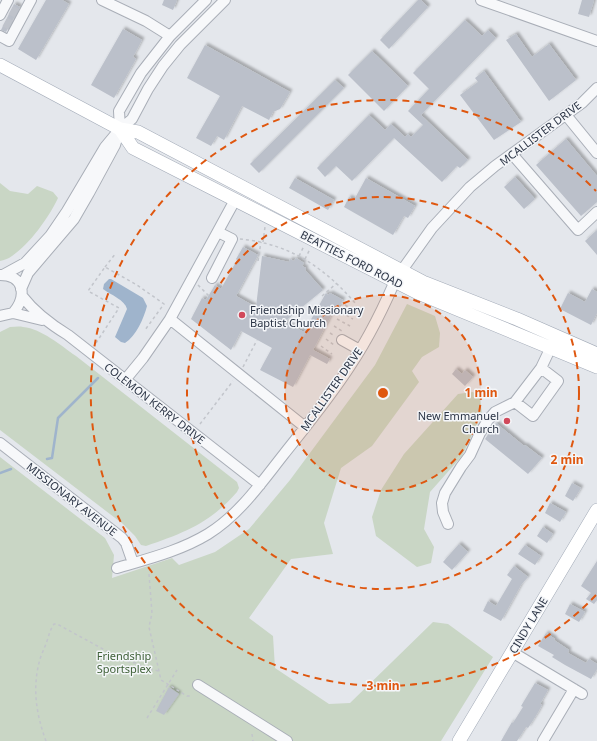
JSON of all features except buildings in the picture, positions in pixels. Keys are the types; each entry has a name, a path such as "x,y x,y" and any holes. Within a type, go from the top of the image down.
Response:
{"main road":[{"name":"BEATTIES FORD ROAD","path":"0,65 120,129 138,132 398,275 418,293 597,367"},
{"name":"BEATTIES FORD ROAD","path":"120,129 133,148 235,200 398,275 423,282 517,319 597,354"},
{"name":"CINDY LANE","path":"459,741 597,510"}],"street":[{"path":"0,36 9,41 10,16 31,0"},
{"path":"102,0 170,36"},
{"path":"0,316 13,313 21,302 28,273 75,216 114,149 120,129 119,111 142,73 159,48 206,0"},
{"path":"1,275 25,263 50,236 67,211 105,146 120,129 132,119 148,89 180,45 214,4 225,0"},
{"path":"481,0 597,42"},
{"path":"159,48 171,57"},
{"name":"MCALLISTER DRIVE","path":"117,568 182,547 208,534 236,513 260,485 335,388 360,350 398,275 432,228 454,203 482,177 582,103 597,88"},
{"path":"566,114 597,153"},
{"path":"512,154 578,230 597,212"},
{"path":"125,380 143,358 170,319 235,200"},
{"path":"212,278 232,239 218,232"},
{"name":"COLEMON KERRY DRIVE","path":"1,275 8,275 14,278 22,293 37,313 48,322 68,335 260,485"},
{"name":"COLEMON KERRY DRIVE","path":"13,313 27,315 48,322"},
{"path":"170,319 305,427"},
{"path":"342,340 360,350"},
{"path":"448,524 443,512 442,503 445,493 470,455 480,432 495,412 515,402 541,368 551,347"},
{"path":"515,402 533,416 558,381 541,368"},
{"name":"MISSIONARY AVENUE","path":"0,443 122,538 129,550 133,563"},
{"path":"512,652 578,692 544,741"},
{"path":"198,685 287,741"}],"path":[{"path":"258,261 265,225"},
{"path":"236,239 262,242 305,259 337,283 355,303"},
{"path":"299,256 304,246"},
{"path":"305,259 310,249"},
{"path":"96,342 119,308 88,291 104,267 116,253"},
{"path":"104,267 137,285 164,304 145,330"},
{"path":"195,283 208,296"},
{"path":"322,296 337,283"},
{"path":"345,305 357,312"},
{"path":"341,312 353,319"},
{"path":"337,319 350,326"},
{"path":"334,326 342,340"},
{"path":"326,339 342,340"},
{"path":"200,424 239,374 257,340"},
{"path":"321,346 332,354"},
{"path":"149,574 152,613 149,627 161,680 187,696 192,696"},
{"path":"46,741 36,708 36,680 40,659 54,624 57,624 125,661 159,671"},
{"path":"147,718 177,670"},
{"path":"252,734 253,741"}],"green space":[{"path":"0,183 10,191 28,194 37,186 53,192 58,198 44,222 26,245 10,257 0,261"},
{"name":"Friendship Sportsplex","path":"407,304 435,316 440,333 439,347 422,357 412,371 419,382 372,446 341,468 324,523 333,554 291,559 249,618 273,636 275,668 329,704 350,703 433,622 448,624 493,657 441,741 0,741 0,457 105,538 114,555 112,578 172,558 179,565 215,552 249,529 290,480 375,365"},
{"path":"10,327 30,328 44,334 76,356 237,482 239,488 237,492 217,512 196,526 146,546 141,545 135,536 123,524 0,430 0,332"},
{"path":"473,392 480,398 482,414 462,456 430,492 424,529 434,547 431,563 417,567 376,536 372,517 381,490 404,454 458,394"}],"water":[{"path":"109,279 143,298 147,306 139,326 133,336 125,343 121,342 115,337 127,309 121,300 103,289 104,284"}],"waterway":[{"path":"47,459 52,458 58,418 98,378"},
{"path":"0,473 11,469"}],"tunnel":[{"path":"11,10 18,14"},
{"path":"5,22 12,26"}],"place":[{"name":"Friendship Missionary Baptist Church","path":"242,315"},
{"name":"New Emmanuel Church","path":"507,421"}]}
